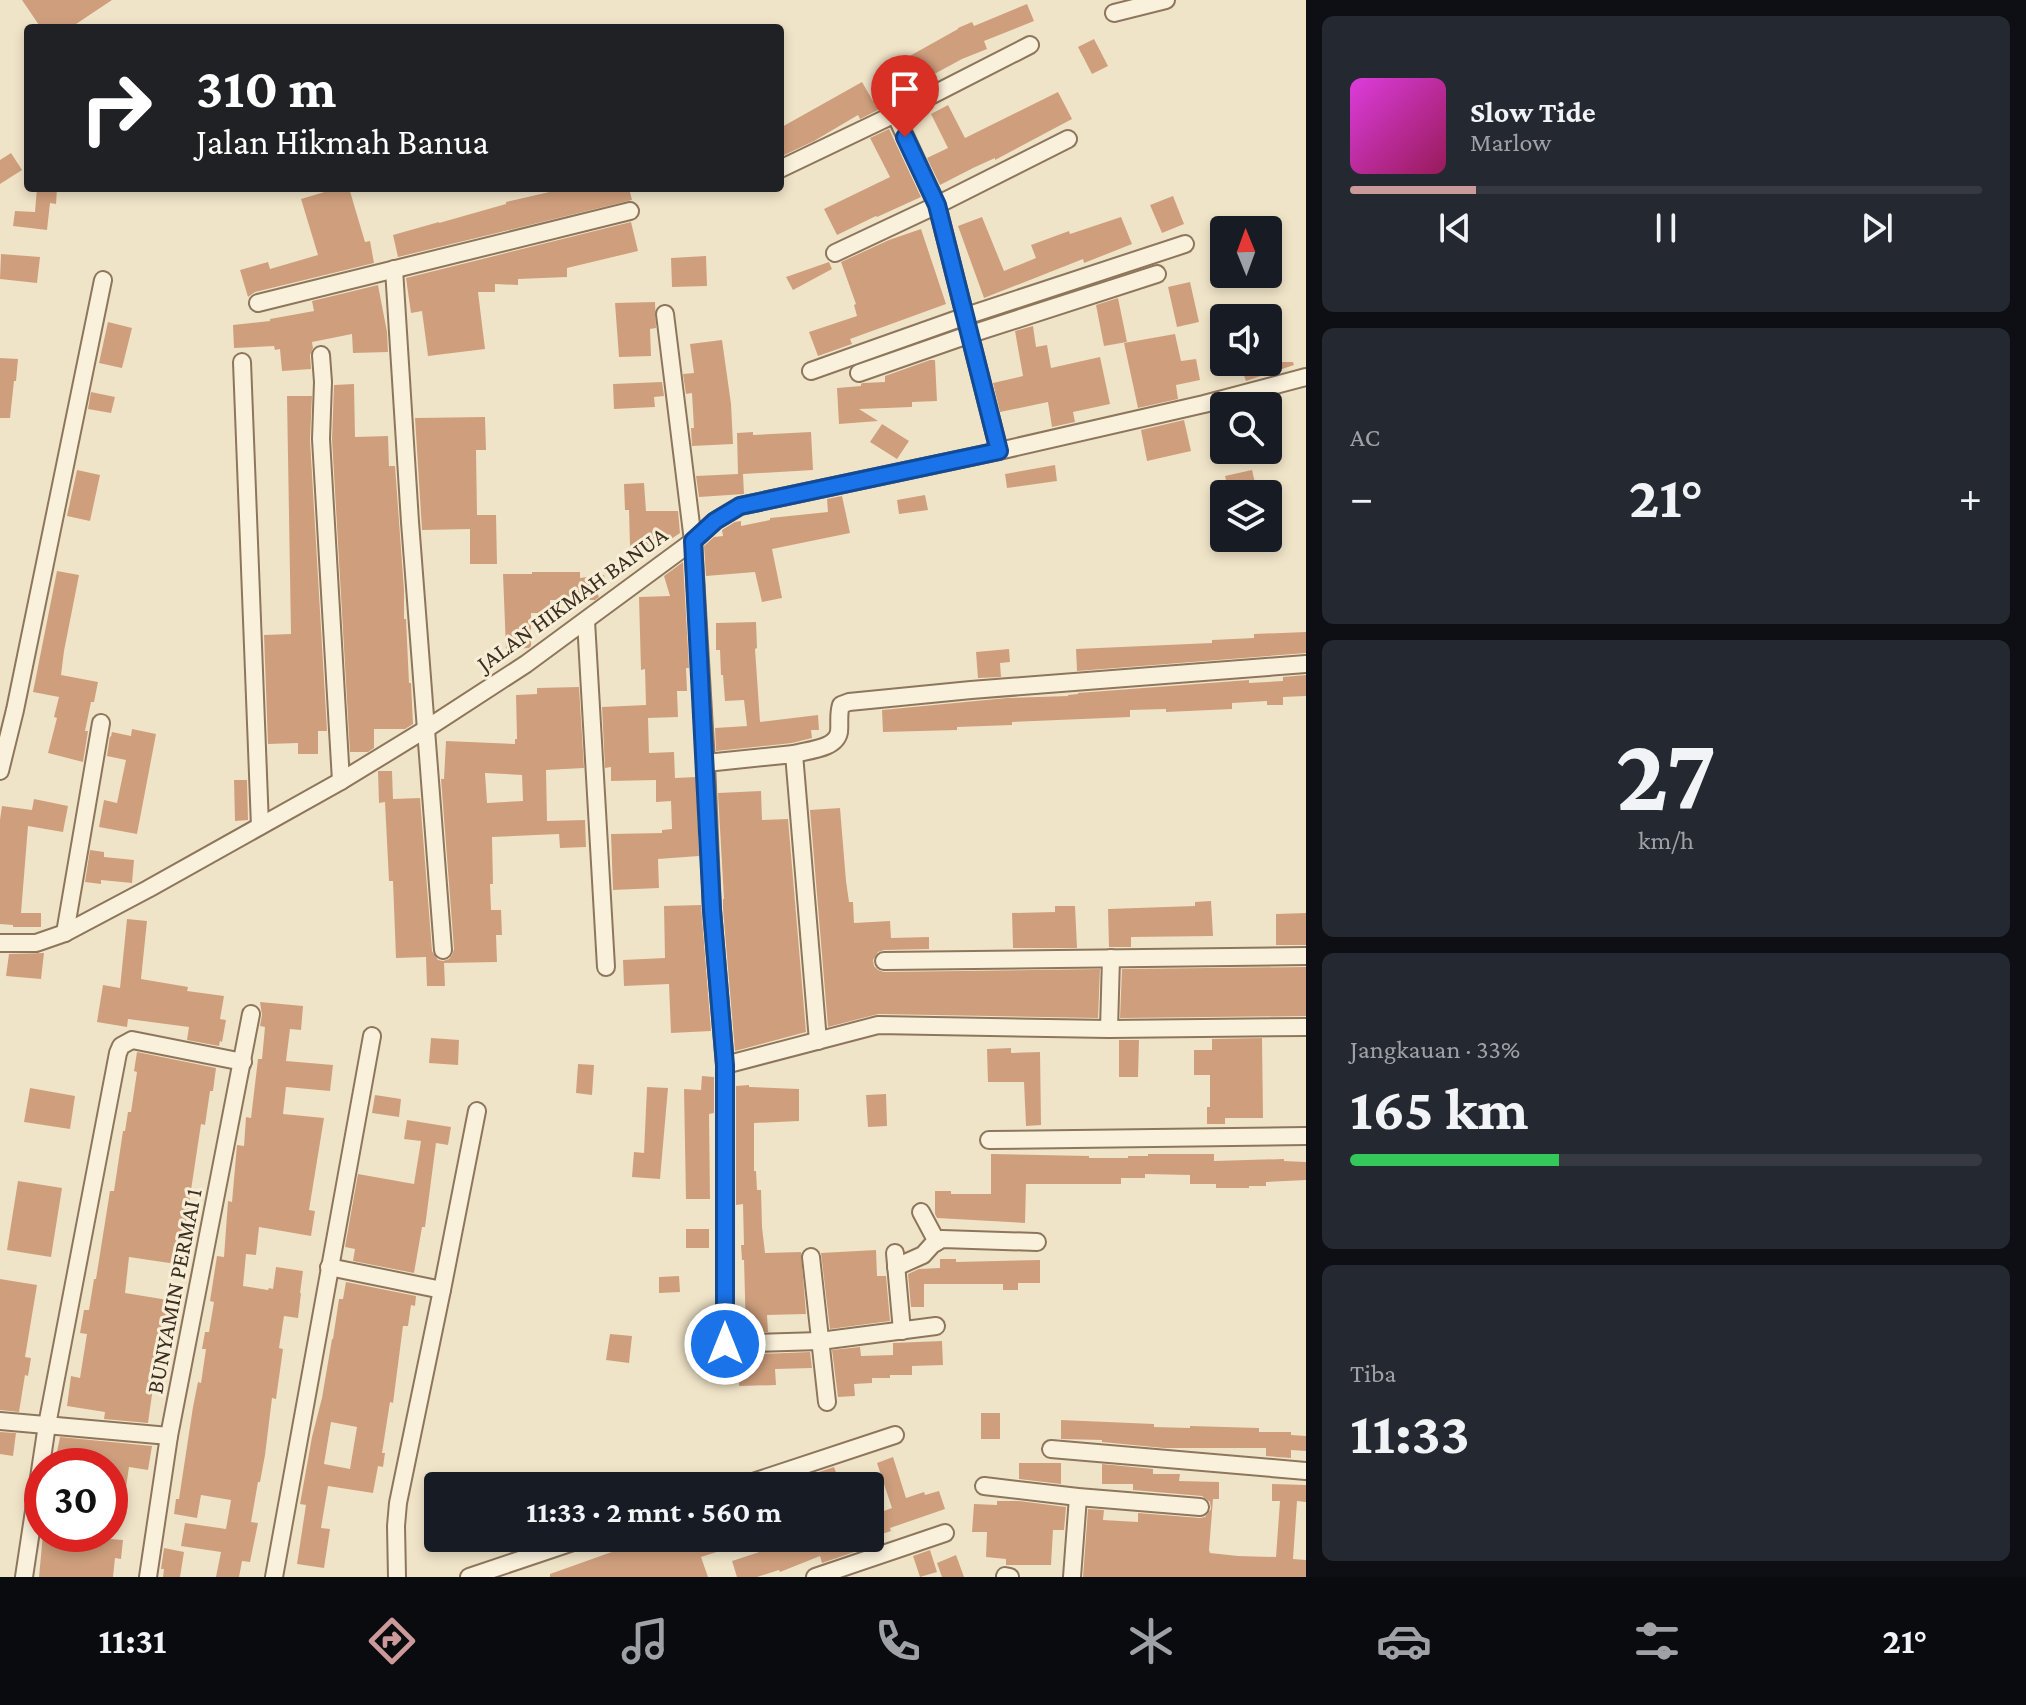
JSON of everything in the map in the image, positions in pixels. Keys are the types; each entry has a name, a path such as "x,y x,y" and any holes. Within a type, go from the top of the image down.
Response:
{"street":[{"path":"1114,13 1166,0"},
{"path":"784,167 1030,45"},
{"path":"895,114 937,205 999,451"},
{"path":"835,253 1068,139"},
{"path":"258,303 630,211"},
{"path":"811,371 1185,244"},
{"path":"394,269 443,950"},
{"path":"859,373 1157,274"},
{"path":"0,771 103,280"},
{"path":"665,314 693,541 712,910 725,1065 725,1372"},
{"path":"321,355 321,439 341,781"},
{"path":"242,362 260,826"},
{"name":"JALAN HIKMAH BANUA","path":"0,943 36,943 65,933 341,781 526,664 693,541 715,521 740,506 999,451 1306,377"},
{"path":"586,621 606,967"},
{"path":"706,763 794,754 826,746 836,740 841,705 849,702 1306,664"},
{"path":"65,933 101,723"},
{"path":"794,754 818,1041"},
{"path":"884,961 1306,956"},
{"path":"1109,1029 1111,958"},
{"name":"BUNYAMIN PERMAI 1","path":"148,1577 169,1436 251,1014"},
{"path":"725,1065 878,1025 1109,1029 1306,1027"},
{"path":"274,1577 372,1036"},
{"path":"24,1577 47,1425 118,1053 121,1046 132,1040 243,1062"},
{"path":"397,1577 398,1503 477,1111"},
{"path":"989,1140 1306,1136"},
{"path":"921,1212 937,1242"},
{"path":"902,1331 895,1260 923,1255 942,1239 1037,1242"},
{"path":"811,1257 827,1402"},
{"path":"329,1267 442,1290"},
{"path":"725,1344 820,1341 936,1326"},
{"path":"0,1421 169,1436"},
{"path":"783,1472 895,1435"},
{"path":"1051,1449 1306,1471"},
{"path":"984,1486 1200,1507"},
{"path":"1072,1577 1078,1497"},
{"path":"815,1577 945,1533"},
{"path":"469,1577 543,1552"}],"building":[{"path":"22,0 112,0 76,24 38,24"},
{"path":"1027,4 1034,21 984,41 987,49 903,91 890,67 958,28 972,22 974,26"},
{"path":"1094,39 1108,66 1092,74 1078,47"},
{"path":"862,82 878,110 860,119 858,115 784,155 784,126"},
{"path":"1058,92 1072,119 940,185 927,158 948,148 931,114 948,105 965,138"},
{"path":"889,129 921,197 837,235 824,209 890,177 870,138"},
{"path":"11,153 22,170 0,184 0,160"},
{"path":"37,192 57,192 56,204 50,203 47,230 13,226 15,211 35,212"},
{"path":"325,192 350,192 365,242 370,241 374,263 255,292 248,297 240,270 268,262 270,269 318,255 301,199"},
{"path":"550,192 630,192 632,200 398,257 393,235"},
{"path":"1173,196 1184,224 1162,233 1150,205"},
{"path":"982,217 1004,271 1036,258 1031,245 1121,217 1132,244 1084,263 1083,259 984,298 958,226"},
{"path":"631,222 638,251 567,268 567,277 518,279 518,285 495,284 495,292 478,292 485,349 428,356 422,311 411,313 406,278"},
{"path":"921,229 946,304 850,339 852,344 818,356 809,332 857,316 856,304 841,262"},
{"path":"1,254 40,257 37,283 0,279"},
{"path":"706,256 707,286 672,287 671,258"},
{"path":"829,262 832,269 793,290 786,277"},
{"path":"1190,282 1199,322 1177,327 1168,287"},
{"path":"378,285 388,352 353,353 352,334 312,342 311,369 282,371 280,349 275,350 274,346 234,348 233,325 314,311 312,301"},
{"path":"1118,298 1127,342 1104,346 1096,305"},
{"path":"655,302 656,328 650,329 651,356 619,357 615,303"},
{"path":"108,322 132,328 122,368 99,363"},
{"path":"1033,326 1036,347 1047,345 1051,368 1100,357 1110,404 1073,412 1075,422 1052,427 1048,402 1000,412 993,383 1023,376 1015,331"},
{"path":"1175,334 1181,361 1196,359 1200,380 1176,385 1178,399 1138,408 1124,343"},
{"path":"722,340 733,444 692,446 692,393 686,394 683,374 694,373 690,344"},
{"path":"0,358 18,359 10,418 0,418"},
{"path":"935,360 937,401 912,402 912,407 859,409 878,421 839,424 837,388 885,382 885,376"},
{"path":"1282,362 1293,362 1294,365 1282,369"},
{"path":"1244,376 1261,376 1246,381"},
{"path":"662,382 664,396 654,397 655,407 614,409 613,384"},
{"path":"354,384 355,437 388,436 389,466 395,466 413,724 405,729 374,729 374,748 368,752 350,752 332,439 334,385"},
{"path":"91,392 115,397 111,413 88,409"},
{"path":"287,396 312,396 310,440 327,731 318,731 318,754 298,754 298,743 268,744 264,635 291,634"},
{"path":"485,417 486,450 476,450 477,515 496,515 497,564 470,564 470,529 422,530 415,418"},
{"path":"1184,420 1191,451 1147,461 1141,430"},
{"path":"882,424 909,441 897,459 870,442"},
{"path":"753,432 753,435 811,432 813,470 743,474 744,494 699,497 696,476 738,474 737,433"},
{"path":"1055,465 1057,481 1007,488 1005,474"},
{"path":"77,470 100,475 90,521 67,516"},
{"path":"1252,470 1254,480 1226,480 1225,476"},
{"path":"644,483 646,511 678,511 680,533 664,544 630,546 629,510 625,510 624,484"},
{"path":"925,495 928,510 899,514 897,500"},
{"path":"842,496 850,533 772,549 782,598 762,602 755,572 706,576 704,546 714,537 723,536 722,530 735,522 741,521 741,526 770,518 828,512 827,499"},
{"path":"683,562 689,668 686,668 687,691 677,691 678,717 648,718 649,753 674,752 675,778 696,777 699,856 658,859 659,888 613,890 611,834 662,833 662,830 672,829 671,801 656,802 656,780 611,781 611,767 605,768 602,707 646,705 645,669 641,670 639,597 670,596 664,576"},
{"path":"57,571 79,575 61,675 98,682 85,731 88,731 83,762 48,753 59,697 33,692"},
{"path":"580,572 580,578 604,575 606,586 597,593 599,597 595,600 550,600 550,613 531,613 531,646 506,649 503,574"},
{"path":"756,622 760,722 818,715 819,730 811,730 812,738 792,743 716,751 715,728 747,726 744,700 725,701 720,650 716,650 716,623"},
{"path":"1306,632 1306,653 1077,671 1076,649 1212,643 1212,640 1254,638 1254,634"},
{"path":"1009,649 1010,662 1000,663 1001,677 978,678 976,652"},
{"path":"1306,675 1306,696 1283,697 1283,705 1267,705 1267,701 1232,703 1232,709 1130,710 1130,717 1012,722 1012,725 957,727 957,730 883,732 882,710 1249,680 1249,683 1283,681 1283,677"},
{"path":"579,687 584,768 546,770 547,821 585,820 586,847 560,848 559,834 492,837 491,910 501,910 502,935 496,935 497,962 444,963 445,986 427,986 426,957 396,958 393,881 389,881 385,802 379,803 378,771 392,771 393,799 420,798 432,951 438,960 449,959 454,949 441,779 444,779 446,741 515,744 516,695 537,694 537,688","holes":["485,773 522,775 523,801 487,803"]},
{"path":"132,729 156,734 137,834 99,827 104,800 117,803 126,760 107,756 110,736 112,732 131,736"},
{"path":"234,780 247,780 248,820 235,821"},
{"path":"761,791 762,820 788,819 806,1032 735,1051 723,909 718,793"},
{"path":"34,799 68,806 63,832 28,826 21,913 41,913 41,927 13,927 0,924 2,806 32,810"},
{"path":"840,808 846,881 849,902 853,902 854,923 890,921 891,938 929,937 929,949 878,952 873,960 878,970 1100,969 1098,1018 878,1014 828,1027 810,810"},
{"path":"90,850 104,852 104,857 134,860 132,883 85,882"},
{"path":"1211,901 1213,936 1131,937 1131,947 1109,947 1108,909 1195,906 1195,902"},
{"path":"701,905 711,1031 671,1033 669,984 624,986 623,960 665,958 664,906"},
{"path":"1055,906 1075,906 1077,948 1013,948 1012,913 1055,912"},
{"path":"1306,913 1306,945 1276,945 1276,914"},
{"path":"127,919 147,921 141,979 188,987 187,991 224,996 220,1019 226,1020 219,1046 187,1040 189,1027 128,1019 127,1027 97,1022 103,985 120,988"},
{"path":"44,953 41,979 6,976 9,954"},
{"path":"1306,967 1306,1016 1120,1018 1122,969"},
{"path":"260,1002 303,1006 301,1030 290,1029 286,1061 333,1065 330,1091 286,1087 283,1114 324,1118 309,1210 315,1211 311,1236 259,1227 256,1255 246,1254 243,1286 273,1289 276,1267 303,1271 301,1293 298,1318 284,1316 276,1399 272,1398 265,1455 251,1522 258,1523 250,1562 242,1561 239,1577 216,1577 221,1552 181,1546 185,1523 226,1529 231,1500 201,1495 197,1518 174,1514 198,1382 201,1383 206,1349 202,1349 205,1332 209,1332 214,1302 210,1301 217,1256 224,1257 228,1201 232,1202 237,1145 244,1146 246,1117 251,1118 258,1059 262,1059 265,1027 260,1026"},
{"path":"431,1038 459,1040 458,1065 429,1063"},
{"path":"1262,1038 1263,1118 1225,1118 1225,1124 1207,1124 1210,1075 1194,1075 1194,1050 1212,1050 1212,1039"},
{"path":"1119,1040 1139,1040 1138,1077 1119,1077"},
{"path":"1011,1048 1011,1053 1040,1052 1041,1125 1026,1126 1024,1082 988,1082 987,1049"},
{"path":"137,1052 216,1068 205,1125 201,1124 185,1230 182,1230 176,1264 129,1257 125,1293 174,1301 170,1324 162,1323 148,1423 104,1419 105,1412 67,1406 71,1376 80,1378 87,1334 80,1333 84,1310 89,1310 110,1191 114,1191 123,1131 128,1112 131,1112"},
{"path":"578,1064 594,1065 592,1095 576,1093"},
{"path":"702,1076 714,1077 714,1113 709,1114 710,1199 686,1199 684,1089 701,1090"},
{"path":"736,1086 799,1089 799,1121 754,1123 754,1171 757,1190 761,1190 765,1253 801,1252 806,1314 767,1315 768,1332 746,1332 741,1245 744,1245 743,1204 736,1205"},
{"path":"647,1087 668,1088 660,1179 632,1177 634,1152 644,1153"},
{"path":"30,1088 75,1096 70,1129 24,1122"},
{"path":"886,1094 887,1126 868,1127 866,1095"},
{"path":"375,1095 401,1099 399,1117 372,1113"},
{"path":"407,1120 451,1127 448,1145 436,1143 425,1227 422,1227 414,1273 353,1261 355,1249 345,1247 358,1174 414,1184 421,1141 404,1139"},
{"path":"991,1154 1128,1158 1148,1154 1214,1154 1214,1161 1284,1159 1306,1162 1306,1180 1266,1182 1266,1186 1249,1188 1216,1188 1216,1184 1190,1184 1190,1175 1145,1174 1145,1178 1121,1178 1121,1184 1026,1184 1025,1223 937,1218 935,1191 991,1194"},
{"path":"18,1181 62,1188 51,1257 7,1250"},
{"path":"686,1229 709,1229 709,1248 686,1248"},
{"path":"876,1250 877,1276 886,1276 890,1321 830,1329 821,1253"},
{"path":"940,1259 956,1259 956,1262 1040,1260 1040,1283 1018,1283 1018,1290 1003,1290 1003,1284 924,1284 924,1307 911,1307 908,1274 919,1269 940,1268"},
{"path":"679,1276 680,1292 659,1293 659,1277"},
{"path":"0,1279 37,1285 25,1357 31,1358 19,1412 0,1410"},
{"path":"346,1282 416,1296 415,1306 411,1305 408,1326 403,1326 393,1403 390,1402 382,1453 385,1453 383,1467 378,1466 373,1493 328,1486 321,1528 330,1529 324,1568 297,1564 306,1505 300,1504 339,1299 343,1299","holes":["331,1422 357,1427 350,1469 324,1464"]},
{"path":"610,1334 632,1336 629,1363 606,1360"},
{"path":"942,1341 943,1365 912,1366 912,1375 872,1378 872,1383 854,1384 855,1396 838,1397 832,1350 860,1347 861,1356 893,1355 893,1343"},
{"path":"810,1352 812,1368 775,1369 776,1385 739,1386 738,1355"},
{"path":"981,1413 1000,1413 1000,1439 981,1439"},
{"path":"1061,1420 1291,1432 1291,1435 1306,1436 1306,1451 1291,1450 1291,1458 1266,1456 1266,1448 1164,1448 1102,1440 1061,1439"},
{"path":"0,1432 16,1433 13,1456 0,1454"},
{"path":"60,1437 152,1446 148,1470 129,1467 128,1474 128,1448 58,1448"},
{"path":"893,1457 906,1498 939,1491 945,1509 890,1528 891,1531 884,1533 884,1511 892,1508 884,1484 884,1472 880,1472 877,1463"},
{"path":"1019,1463 1061,1463 1061,1484 1019,1479"},
{"path":"1102,1464 1153,1469 1153,1474 1180,1474 1179,1481 1219,1482 1219,1499 1213,1499 1209,1550 1210,1553 1238,1556 1276,1557 1280,1501 1272,1501 1272,1484 1306,1485 1306,1502 1297,1501 1293,1559 1306,1560 1306,1577 1083,1577 1088,1509 1104,1510 1103,1520 1138,1522 1138,1513 1200,1518 1211,1509 1210,1502 1202,1496 1133,1490 1133,1484 1102,1484"},
{"path":"834,1467 836,1472 819,1472"},
{"path":"997,1501 1066,1507 1064,1530 1053,1530 1051,1565 1006,1565 1006,1559 986,1557 987,1532 972,1532 974,1504 997,1505"},
{"path":"164,1548 184,1552 180,1577 163,1577"},
{"path":"930,1550 937,1572 920,1577 913,1556"},
{"path":"41,1552 122,1552 121,1559 115,1558 113,1577 39,1577"},
{"path":"612,1552 717,1552 701,1557 708,1577 550,1577 550,1574"},
{"path":"760,1552 854,1552 822,1563 820,1556 780,1572 757,1577 737,1577 732,1561"},
{"path":"956,1555 964,1577 942,1577 937,1563"}],"route":[{"path":"725,1344 725,1065 712,910 693,541 727,512 740,506 999,451 937,205 905,137"}]}
